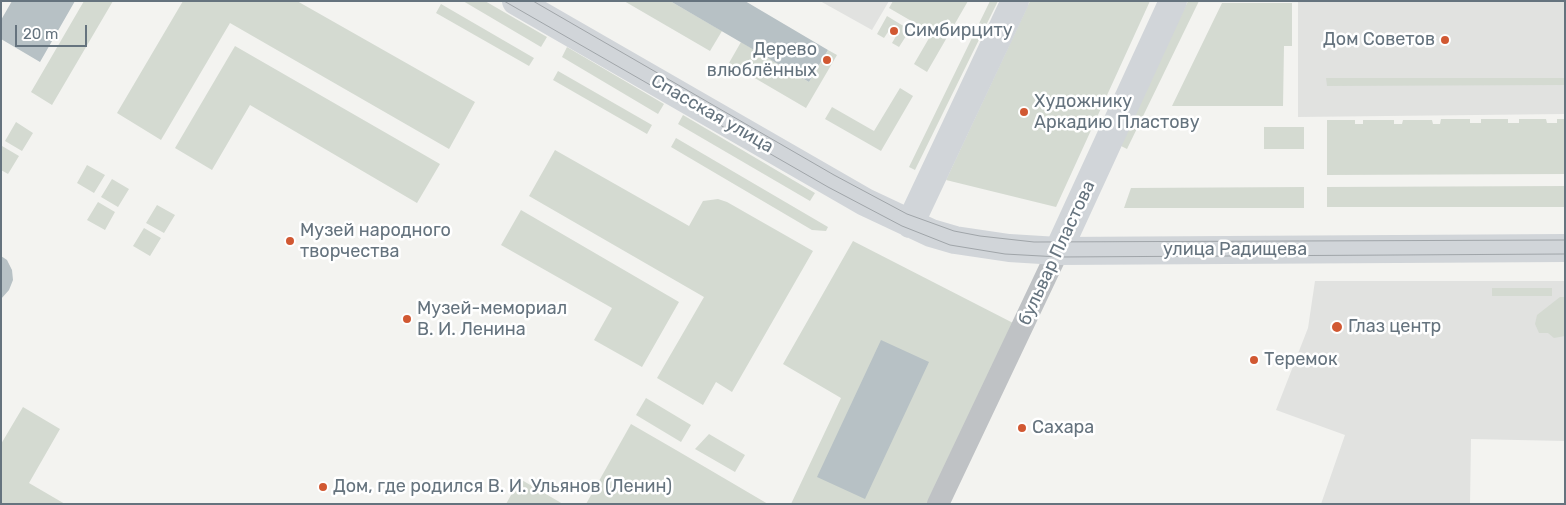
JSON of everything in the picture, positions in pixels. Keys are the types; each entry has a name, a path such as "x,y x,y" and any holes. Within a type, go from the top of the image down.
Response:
{"street":[{"name":"Спасская улица","path":"516,1 865,202 910,224"},
{"path":"910,224 1015,1"},
{"name":"бульвар Пластова","path":"938,504 1058,251 1173,1"},
{"name":"улица Радищева","path":"910,224 931,234 955,240 1008,248 1058,251 1565,248"}],"shaded area":[{"path":"12,1 75,1 40,62 1,39 1,20"},
{"path":"84,1 113,1 52,105 31,92"},
{"path":"183,1 297,1 475,102 449,149 230,23 161,140 117,113"},
{"path":"463,1 485,1 547,37 541,47"},
{"path":"624,1 670,1 722,31 710,51"},
{"path":"670,1 745,1 828,50 809,82"},
{"path":"820,1 889,1 872,30"},
{"path":"893,1 968,1 927,72 914,64 932,33 889,8"},
{"path":"990,1 998,1 915,170 909,167"},
{"path":"1030,1 1150,1 1056,207 946,180"},
{"path":"1188,1 1199,1 1127,149 1119,145"},
{"path":"1298,1 1565,1 1565,114 1298,117"},
{"path":"1222,3 1292,3 1292,46 1284,46 1283,106 1172,106"},
{"path":"441,4 534,58 529,66 436,13"},
{"path":"887,16 910,30 899,47 892,43 899,31 892,26 884,38 877,34"},
{"path":"741,42 809,82 828,50 837,55 806,108 729,63"},
{"path":"235,46 440,164 417,203 250,105 212,170 175,148"},
{"path":"567,47 664,104 658,114 562,57"},
{"path":"558,71 652,125 647,134 553,80"},
{"path":"1326,78 1565,78 1565,85 1327,86"},
{"path":"900,88 913,96 881,151 825,119 832,107 874,131"},
{"path":"683,115 815,193 810,201 678,124"},
{"path":"1441,119 1470,119 1470,123 1481,123 1481,119 1508,119 1508,123 1519,123 1519,119 1546,119 1547,123 1557,123 1557,119 1565,119 1565,174 1327,175 1327,120 1355,120 1355,124 1363,124 1363,120 1394,120 1394,124 1402,124 1403,120 1432,120 1433,124 1440,124"},
{"path":"16,122 33,133 22,151 5,141"},
{"path":"1264,127 1304,127 1304,149 1264,149"},
{"path":"676,138 828,227 826,231 812,230 671,147"},
{"path":"2,146 19,156 8,174 1,170"},
{"path":"555,150 689,226 703,201 718,199 727,202 813,251 732,392 716,382 703,405 657,378 704,297 529,196"},
{"path":"87,165 105,175 94,193 77,183"},
{"path":"112,179 129,189 118,207 101,197"},
{"path":"1565,186 1565,207 1327,207 1327,187"},
{"path":"1304,187 1304,208 1124,208 1131,188"},
{"path":"98,202 115,212 105,230 87,220"},
{"path":"157,205 175,215 164,233 146,223"},
{"path":"521,210 679,302 642,367 594,340 612,308 501,245"},
{"path":"144,228 161,238 150,256 133,246"},
{"path":"853,241 1015,324 930,504 791,504 841,398 783,364"},
{"path":"1,256 7,260 12,270 13,280 9,290 1,299"},
{"path":"1315,281 1565,281 1565,441 1471,439 1470,504 1321,504 1345,435 1276,410 1308,328"},
{"path":"1492,288 1552,288 1552,296 1492,296"},
{"path":"1560,297 1565,297 1565,336 1554,338 1548,333 1539,333 1535,324 1537,315"},
{"path":"881,340 929,362 865,499 817,477"},
{"path":"646,398 691,425 681,442 636,415"},
{"path":"23,407 60,429 29,483 65,504 1,504 1,444"},
{"path":"631,424 676,450 768,504 586,504"},
{"path":"709,434 745,455 735,472 695,449"},
{"path":"520,479 563,504 506,504"}],"tram line":[{"path":"504,1 828,187 902,226 950,245 1005,254 1059,257 1565,254"},
{"path":"533,1 834,175 907,214 954,231 1034,242 1565,240"}],"place":[{"name":"Симбирциту","path":"894,31"},
{"name":"Дом Советов","path":"1445,40"},
{"name":"Дерево влюблённых","path":"827,60"},
{"name":"Художнику Аркадию Пластову","path":"1024,112"},
{"name":"Музей народного творчества","path":"290,241"},
{"name":"Музей-мемориал В. И. Ленина","path":"407,319"},
{"name":"Глаз центр","path":"1337,327"},
{"name":"Теремок","path":"1254,360"},
{"name":"Сахара","path":"1022,428"},
{"name":"Дом, где родился В. И. Ульянов (Ленин)","path":"323,487"}]}
